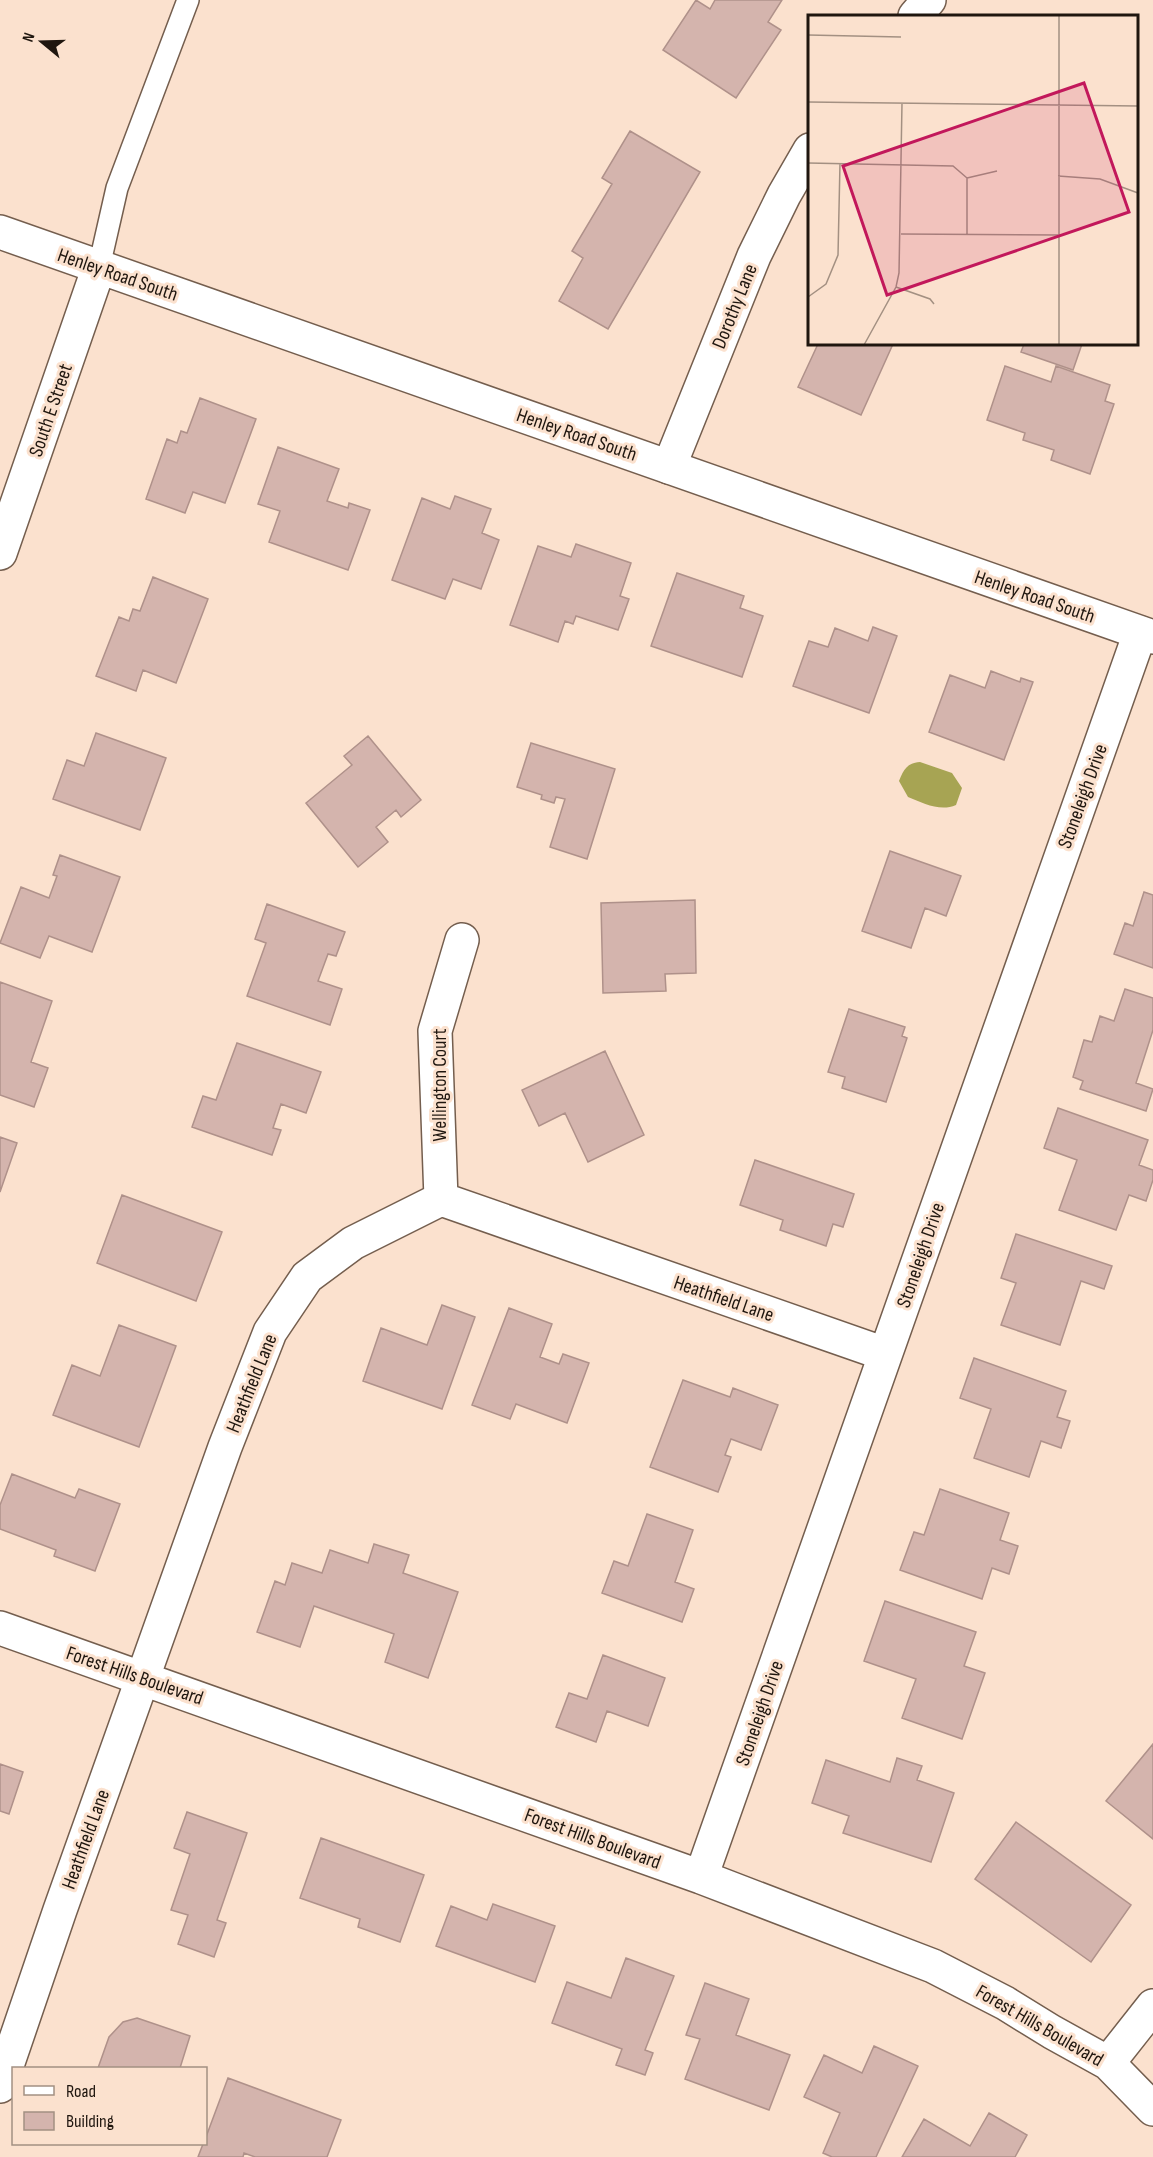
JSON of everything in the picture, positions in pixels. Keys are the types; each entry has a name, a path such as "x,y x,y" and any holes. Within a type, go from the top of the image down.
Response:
{"street":[{"path":"916,15 929,0"},
{"name":"Dorothy Lane","path":"669,467 754,256 784,195 808,153"},
{"name":"Henley Road South","path":"0,232 1146,635"},
{"name":"South E Street","path":"0,553 99,267"},
{"name":"Stoneleigh Drive","path":"701,1876 885,1354 1146,635"},
{"name":"Wellington Court","path":"441,1199 435,1030 462,939"},
{"name":"Heathfield Lane","path":"0,2086 225,1447 270,1332 307,1277 353,1244 441,1199 885,1354"},
{"name":"Forest Hills Boulevard","path":"0,1628 701,1876 933,1966 1005,2003 1108,2063 1153,2109"},
{"path":"1108,2063 1153,2006"}],"lane":[{"path":"99,267 117,188 188,0"}],"shaded area":[{"path":"920,762 952,773 962,788 956,805 938,807 908,797 899,781 906,767"}],"building":[{"path":"696,0 710,9 715,0 782,0 768,22 781,30 736,98 663,50"},
{"path":"630,131 700,172 608,329 559,301 583,258 572,251 612,184 602,178"},
{"path":"818,345 893,345 861,415 798,387"},
{"path":"1024,345 1082,345 1073,370 1021,352"},
{"path":"1005,366 1051,382 1056,366 1110,385 1105,401 1114,404 1090,474 1051,460 1054,450 1023,440 1025,433 987,420"},
{"path":"200,398 256,419 225,503 193,492 185,513 146,499 167,439 177,443 181,431 187,433"},
{"path":"278,447 339,469 327,501 348,508 349,503 370,510 348,570 269,542 280,511 258,504"},
{"path":"455,496 491,509 482,533 499,540 481,589 453,579 445,599 392,580 422,498 450,509"},
{"path":"576,544 631,563 620,596 629,599 618,630 576,616 573,624 565,621 558,642 510,625 538,546 571,557"},
{"path":"677,573 744,596 740,608 763,616 742,677 651,646"},
{"path":"153,577 208,599 176,683 143,670 136,691 96,676 119,617 129,621 133,609 140,611"},
{"path":"873,627 897,636 869,713 793,686 809,641 828,647 835,628 868,641"},
{"path":"991,671 1020,682 1021,678 1033,682 1004,760 929,732 950,675 985,688"},
{"path":"96,733 166,758 140,830 53,799 67,760 84,766"},
{"path":"368,736 421,800 401,817 396,810 376,827 388,842 358,867 306,803 352,765 344,756"},
{"path":"531,743 615,769 587,859 550,847 565,799 556,797 554,803 541,799 542,795 517,787"},
{"path":"890,851 961,876 946,916 925,908 911,948 862,931"},
{"path":"60,855 120,877 92,952 49,936 40,958 0,943 21,887 49,898 57,876 53,875"},
{"path":"1144,892 1153,895 1153,968 1114,954 1125,923 1133,926"},
{"path":"695,900 696,973 665,974 666,991 603,993 601,903"},
{"path":"267,904 345,932 336,956 328,954 318,981 342,989 330,1025 247,996 266,943 255,939"},
{"path":"0,982 52,1001 31,1062 48,1068 34,1107 0,1095"},
{"path":"1125,989 1153,998 1153,1030 1136,1083 1153,1089 1146,1111 1080,1089 1083,1081 1073,1077 1084,1040 1092,1042 1100,1016 1114,1021"},
{"path":"849,1009 905,1027 902,1036 907,1038 886,1102 842,1088 845,1077 828,1072"},
{"path":"237,1043 321,1072 306,1113 281,1104 273,1128 281,1130 272,1155 192,1127 203,1096 216,1100"},
{"path":"605,1051 644,1135 588,1162 565,1113 539,1126 522,1090"},
{"path":"1058,1108 1148,1140 1139,1165 1153,1170 1153,1180 1146,1201 1129,1195 1116,1230 1059,1210 1077,1160 1044,1148"},
{"path":"0,1137 17,1143 0,1192"},
{"path":"755,1160 854,1194 843,1227 833,1224 826,1246 780,1230 783,1220 740,1205"},
{"path":"122,1195 222,1232 196,1301 97,1263"},
{"path":"1016,1234 1112,1266 1104,1289 1081,1281 1060,1345 1001,1325 1016,1283 1001,1278"},
{"path":"442,1305 475,1317 442,1409 363,1381 381,1328 427,1345"},
{"path":"509,1308 552,1324 540,1357 559,1364 563,1354 589,1363 567,1423 516,1404 510,1419 472,1405"},
{"path":"119,1325 176,1346 139,1447 53,1415 72,1365 100,1376"},
{"path":"974,1358 1066,1391 1057,1417 1070,1421 1061,1448 1041,1441 1029,1477 974,1458 991,1409 960,1398"},
{"path":"683,1380 730,1397 733,1388 778,1405 761,1450 731,1439 725,1455 731,1457 718,1492 650,1467"},
{"path":"12,1474 75,1498 79,1489 120,1504 95,1571 54,1556 56,1550 0,1529 0,1505"},
{"path":"940,1489 1009,1513 1000,1540 1018,1546 1009,1574 992,1568 982,1599 900,1570 914,1532 924,1535"},
{"path":"647,1514 693,1530 675,1582 694,1589 682,1622 602,1593 614,1561 628,1566"},
{"path":"374,1544 409,1555 403,1573 458,1592 428,1678 385,1662 394,1634 314,1606 300,1647 257,1632 275,1581 285,1585 292,1563 322,1573 330,1550 368,1563"},
{"path":"885,1601 976,1632 964,1666 985,1673 962,1739 902,1718 916,1679 864,1661"},
{"path":"603,1655 665,1678 648,1726 607,1711 596,1742 556,1727 569,1693 587,1699"},
{"path":"1153,1744 1153,1839 1106,1801"},
{"path":"897,1758 922,1766 917,1780 954,1793 931,1862 843,1833 849,1816 812,1803 826,1760 890,1782"},
{"path":"0,1764 23,1772 9,1814 0,1811"},
{"path":"187,1812 247,1833 217,1920 226,1923 214,1957 178,1944 188,1915 171,1910 190,1854 174,1848"},
{"path":"1016,1822 1131,1905 1091,1962 975,1879"},
{"path":"321,1838 424,1875 400,1942 358,1927 360,1919 300,1898"},
{"path":"493,1904 555,1926 535,1982 436,1946 451,1906 487,1920"},
{"path":"626,1958 674,1976 645,2050 653,2053 645,2075 616,2065 622,2049 552,2023 567,1982 611,1998"},
{"path":"705,1983 749,1999 736,2035 790,2055 769,2110 685,2079 700,2039 686,2035"},
{"path":"137,2018 190,2036 180,2067 98,2067 109,2037 123,2022"},
{"path":"874,2046 918,2066 876,2157 832,2157 823,2153 840,2113 804,2097 824,2055 862,2073"},
{"path":"228,2078 341,2120 327,2157 255,2157 244,2153 243,2157 198,2157 203,2145 207,2145 207,2134"},
{"path":"989,2113 1027,2135 1015,2157 902,2157 924,2119 970,2146"}]}
